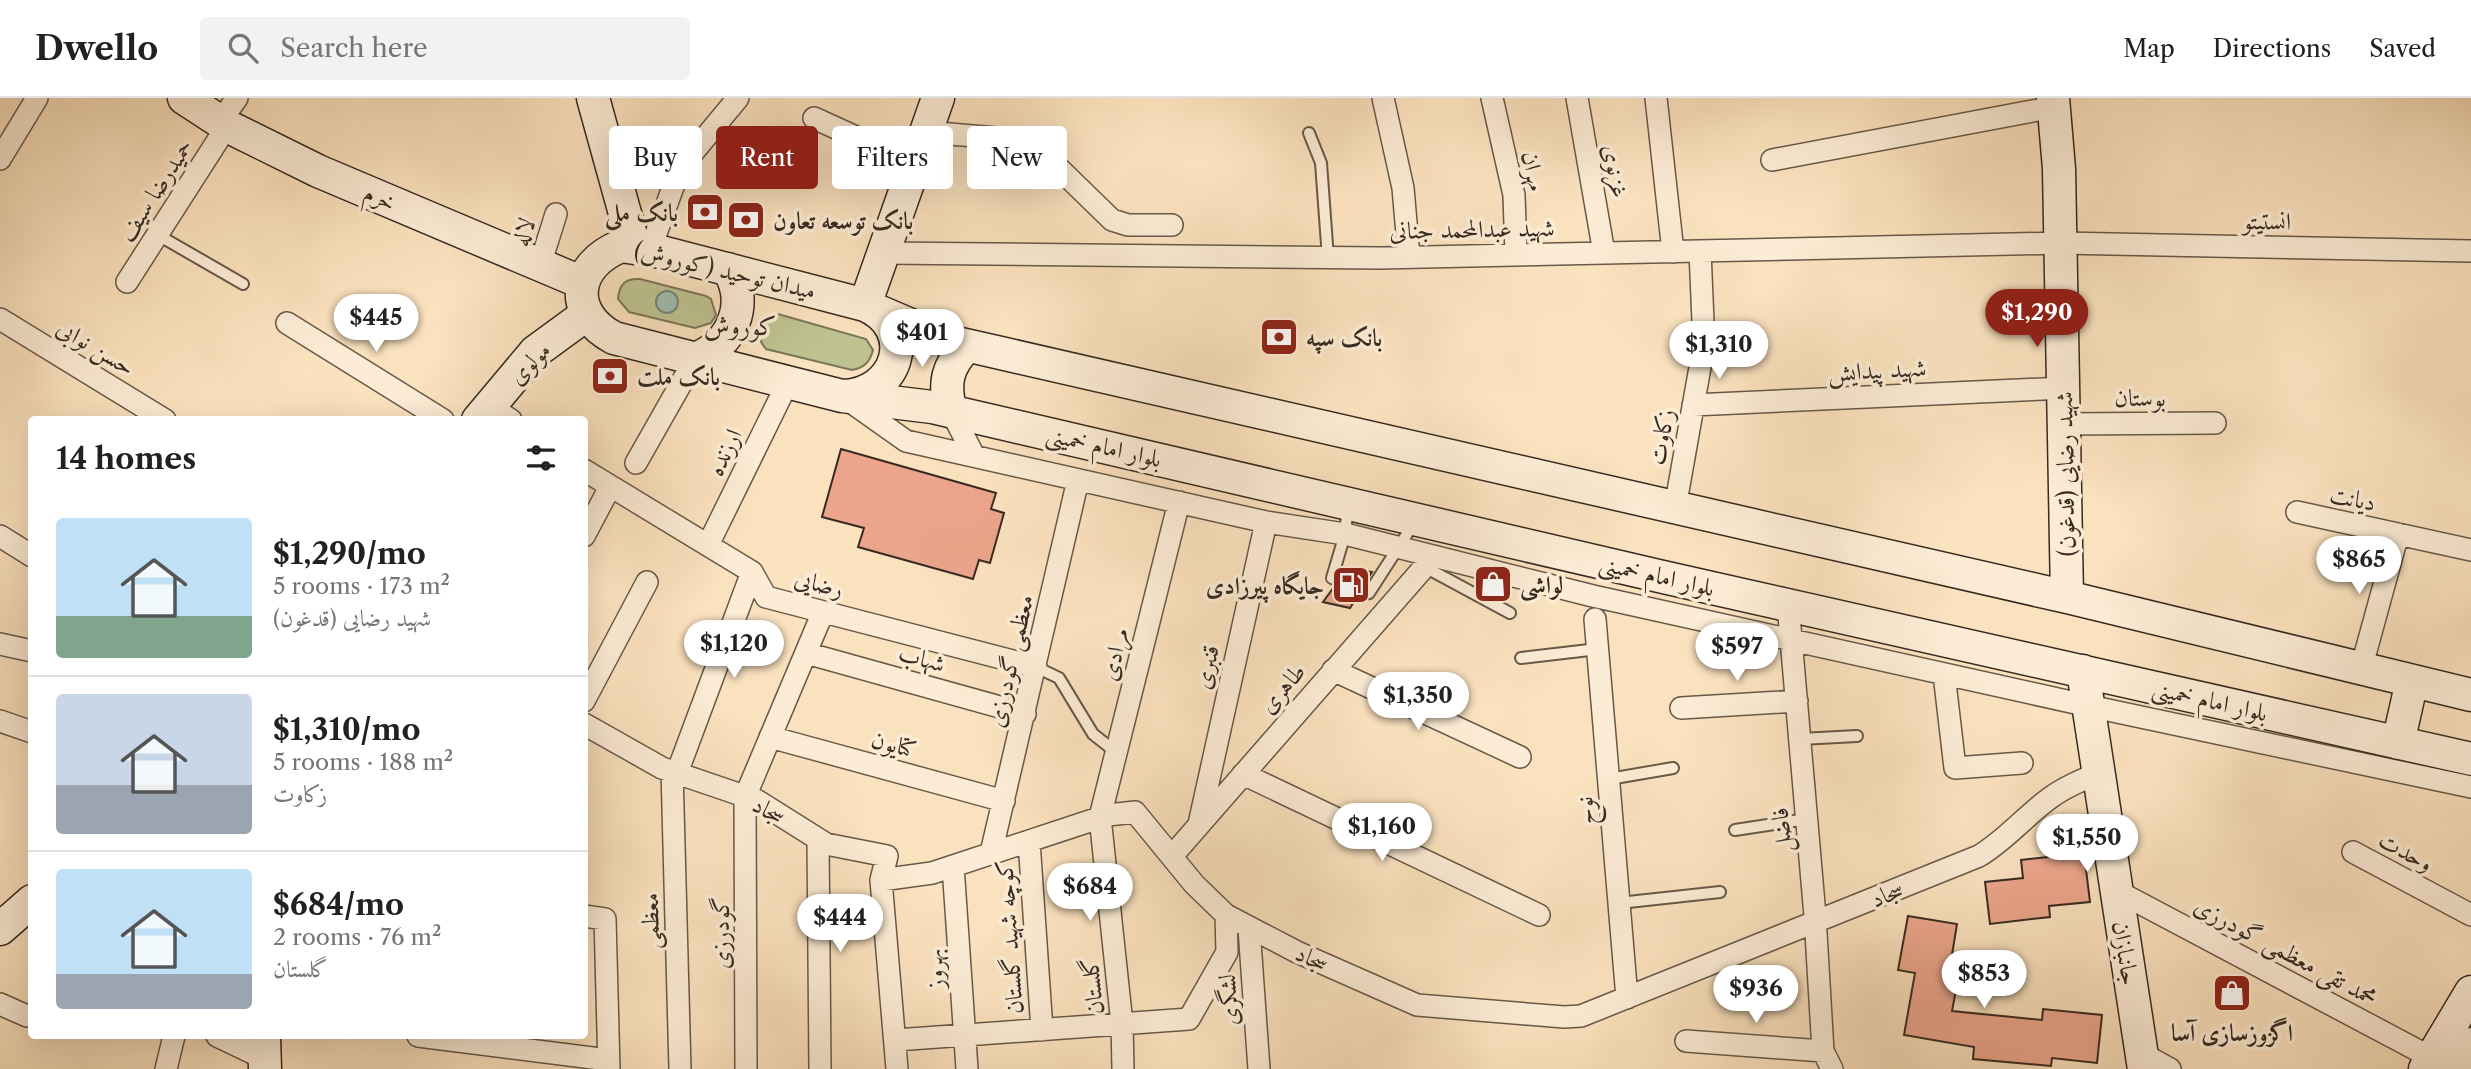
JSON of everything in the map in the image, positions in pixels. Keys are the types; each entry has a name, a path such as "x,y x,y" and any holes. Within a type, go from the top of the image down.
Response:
{"main road":[{"name":"خرم","path":"184,98 228,115 318,171 540,265 585,298"},
{"path":"593,98 642,248"},
{"path":"928,126 938,98"},
{"name":"(قدغون) شهید رضایی","path":"2054,102 2061,243 2067,597"},
{"path":"585,298 600,331 614,338 842,396 858,395 872,390 893,367 895,337 872,308 883,253 906,189"},
{"name":"میدان توحید (کوروش)","path":"585,298 594,261 606,251 621,246 642,248 872,308"},
{"path":"695,359 719,347 734,320 738,293 727,269"},
{"path":"773,378 745,354 745,324 759,296 779,282"},
{"name":"مولوی","path":"493,415 536,352 585,298"},
{"path":"872,308 948,341 2067,597 2471,695"},
{"path":"951,411 947,379 952,362 967,345"},
{"name":"بلوار امام خمینی","path":"842,396 951,411 1663,577 2471,759"},
{"name":"جانبازان","path":"2083,671 2142,1061"},
{"path":"2398,743 2412,681"},
{"path":"1,925 28,904"},
{"path":"2445,1067 2471,992"},
{"path":"2445,1067 2471,1044"}],"street":[{"path":"0,159 37,98"},
{"path":"642,248 680,167 738,98"},
{"path":"1383,98 1403,188 1409,257"},
{"name":"مهران","path":"1492,98 1514,195 1516,255"},
{"name":"غزنوی","path":"1577,98 1604,253"},
{"path":"1656,98 1673,252"},
{"path":"1772,160 2054,102"},
{"name":"حمیدرضا سیف","path":"127,282 158,235 228,115"},
{"path":"814,118 832,126"},
{"path":"953,134 1020,140 1037,147 1112,220 1128,225 1172,225"},
{"name":"لاله","path":"540,265 556,214"},
{"name":"شهید عبدالمحمد جنانی","path":"883,253 1328,258 2061,243"},
{"name":"انستیتو","path":"2061,243 2471,251"},
{"name":"زکاوت","path":"1675,508 1704,345 1700,251"},
{"name":"حسن نوابی","path":"0,319 158,416"},
{"path":"286,323 437,416"},
{"path":"636,463 695,359"},
{"name":"ارزنده","path":"708,545 773,378"},
{"name":"شهید پیدایش","path":"1693,405 2064,388"},
{"path":"842,396 906,441 1266,522 1345,534 1399,547 1429,561 2471,787"},
{"path":"951,411 974,456"},
{"name":"بوستان","path":"2064,424 2215,423"},
{"name":"رضایی","path":"588,473 752,572 766,597 1036,667"},
{"name":"معظمی گودرزی","path":"991,853 1078,480"},
{"path":"588,529 610,488"},
{"name":"مرادی","path":"1100,817 1179,502"},
{"name":"دیانت","path":"2297,512 2471,550"},
{"name":"قنبری","path":"1199,824 1266,522"},
{"name":"دیانت","path":"2361,669 2398,534"},
{"path":"0,536 28,554"},
{"name":"طاهری","path":"1172,856 1429,561"},
{"path":"675,772 752,572"},
{"path":"1653,609 1663,577"},
{"path":"588,693 647,582"},
{"name":"فاضل","path":"1788,604 1828,1060"},
{"path":"745,797 824,612"},
{"name":"نوح","path":"1595,619 1627,998"},
{"path":"0,644 28,650"},
{"name":"شهاب","path":"806,653 1025,714"},
{"path":"1333,670 1520,757"},
{"path":"1944,674 1955,768 2022,762"},
{"path":"1681,708 1797,701"},
{"path":"0,721 28,731"},
{"name":"سجاد","path":"588,726 675,772 745,797 826,844 887,856 881,880 932,873 1100,817 1136,812 1226,915 1249,928 1417,1005 1564,1017 1581,1016 1979,856 2015,831 2048,799 2099,773"},
{"name":"کتایون","path":"771,737 1004,801"},
{"name":"معظمی","path":"675,772 680,1069"},
{"path":"1243,774 1539,915"},
{"name":"گودرزی","path":"745,797 747,1069"},
{"name":"گلستان","path":"1100,817 1122,1024 1123,1069"},
{"path":"818,839 820,1069"},
{"name":"کوچه شهید گلستان","path":"1029,841 1042,1030"},
{"name":"وحدت","path":"2353,852 2471,915"},
{"name":"بهروز","path":"953,866 967,1069"},
{"path":"881,880 897,1069"},
{"name":"محمد تقی معظمی گودرزی","path":"2117,891 2445,1067"},
{"path":"895,1041 1189,1019 1227,952 1226,915"},
{"path":"438,1039 608,1065 606,919 588,917"},
{"name":"لشگری","path":"1249,928 1259,1069"},
{"path":"0,1004 27,1016"},
{"path":"166,1069 173,1039"},
{"path":"224,1039 264,1055"},
{"path":"1686,1041 1828,1060"},
{"path":"2142,1061 2170,1069"}],"lane":[{"path":"1309,133 1321,163 1328,258"},
{"path":"158,235 243,284"},
{"path":"1348,502 1345,534 1332,578 1369,593 1418,518"},
{"path":"1429,561 1510,613"},
{"path":"1521,658 1598,649"},
{"path":"1036,667 1059,678 1093,734 1117,753"},
{"path":"1800,739 1857,736"},
{"path":"1609,779 1673,768"},
{"path":"1735,830 1807,819"},
{"path":"1619,903 1720,892"}],"green space":[{"path":"640,279 706,296 711,299 716,315 711,323 695,328 629,312 618,299 620,289 627,281"},
{"path":"778,314 866,339 873,350 870,358 860,368 852,370 766,349 759,336 760,325 762,321"}],"shaded area":[{"path":"667,291 675,294 678,302 675,310 667,313 659,310 656,302 659,294"}],"building":[{"path":"841,449 996,493 991,509 1004,513 990,563 979,560 973,579 858,547 864,528 822,517"},
{"path":"1347,568 1372,572 1365,583 1343,574"},
{"path":"1334,587 1357,597 1350,608 1323,602"},
{"path":"2084,853 2090,902 2049,906 2050,917 1990,924 1985,882 2023,878 2021,860"},
{"path":"1908,916 1957,924 1951,961 1961,963 1952,1011 2042,1020 2043,1009 2102,1015 2097,1063 2052,1058 2051,1066 1973,1059 1974,1047 1904,1035 1915,973 1898,970"}],"place":[{"name":"بانک ملی","path":"705,212"},
{"name":"بانک توسعه تعاون","path":"746,220"},
{"name":"بانک سپه","path":"1279,337"},
{"name":"بانک ملت","path":"610,376"},
{"name":"لواشی","path":"1493,584"},
{"name":"جایگاه پیرزادی","path":"1351,585"},
{"name":"اگزوزسازی آسا","path":"2232,993"}],"district":[{"name":"کوروش","path":"740,326"}]}
